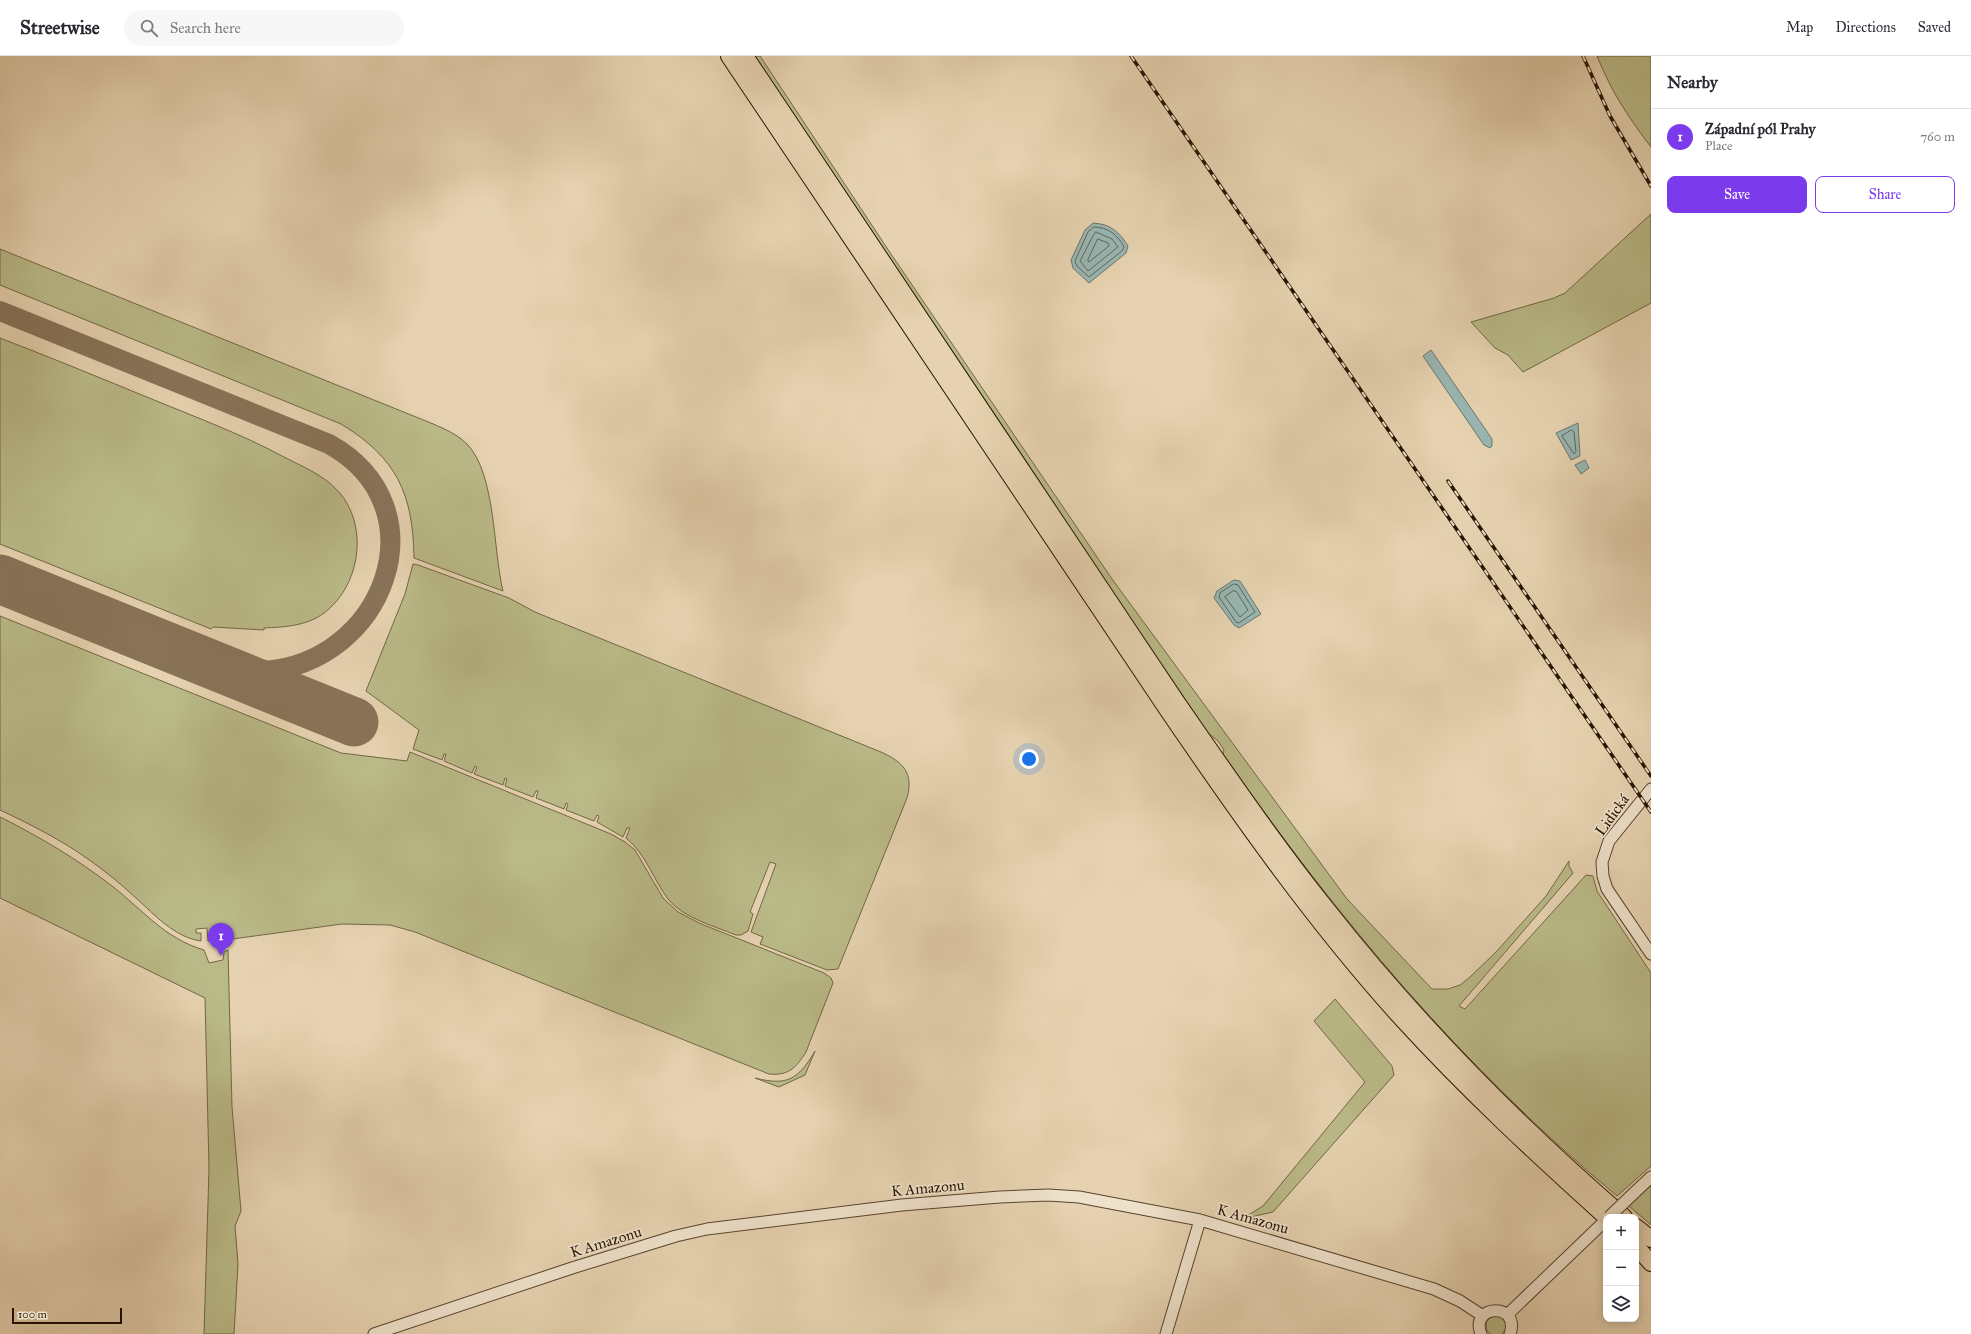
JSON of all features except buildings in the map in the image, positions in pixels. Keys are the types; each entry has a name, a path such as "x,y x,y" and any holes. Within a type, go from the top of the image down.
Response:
{"highway":[{"path":"729,56 1173,718 1237,811 1286,877 1343,950 1403,1020 1486,1107 1542,1160 1607,1214"},
{"path":"745,56 1178,704 1296,870 1353,942 1419,1018 1607,1214"},
{"path":"1639,1224 1651,1233"},
{"path":"1639,1229 1651,1239"},
{"path":"1639,1245 1651,1255"},
{"path":"1639,1250 1651,1264"}],"street":[{"name":"Lidická","path":"1651,789 1609,841 1602,862 1603,876 1608,889 1651,954"},
{"path":"1607,1214 1634,1193 1651,1177"},
{"name":"K Amazonu","path":"374,1334 572,1268 676,1236 707,1229 902,1205 1048,1195 1080,1198 1200,1220 1434,1289 1460,1301 1483,1316"},
{"path":"1507,1315 1589,1236 1603,1219"},
{"path":"1166,1334 1200,1220"},
{"path":"1481,1334 1480,1324 1483,1316 1488,1312 1498,1310 1507,1315 1512,1324 1510,1334"}],"green space":[{"path":"755,56 760,56 889,251 1112,579 1347,899 1432,989 1448,989 1460,985 1470,977 1497,951 1546,896 1569,861 1569,866 1573,873 1459,1006 1465,1009 1586,875 1593,876 1597,891 1651,973 1651,1166 1617,1196 1561,1147 1507,1096 1455,1043 1357,932 1266,815 1223,754 1224,750 1218,741 1208,733 937,333"},
{"path":"1597,56 1651,56 1651,147 1621,103 1608,81"},
{"path":"1651,214 1651,303 1523,372 1508,355 1495,348 1471,322 1554,298 1565,293"},
{"path":"0,249 429,422 462,439 476,457 483,474 492,514 503,591 414,558 410,515 405,496 398,480 388,464 376,450 341,424 0,285"},
{"path":"0,338 235,433 304,467 326,480 338,491 348,505 354,520 357,537 353,571 346,587 336,601 324,613 310,621 295,625 264,628 264,630 213,627 211,629 0,544"},
{"path":"413,564 509,598 535,612 881,752 901,764 908,775 909,789 907,798 838,969 827,970 760,944 763,937 751,932 776,864 770,862 750,912 753,914 748,931 741,935 736,935 699,921 674,906 668,899 639,851 626,838 630,828 627,828 623,837 597,822 599,816 597,815 594,821 566,810 568,804 566,803 564,809 536,798 538,791 536,791 533,797 505,786 507,779 505,778 503,785 474,774 477,767 475,766 472,773 444,761 446,754 444,754 442,760 413,749 419,730 366,691 405,594"},
{"path":"0,616 341,753 407,761 410,752 611,834 635,850 663,898 678,912 699,923 824,973 831,978 833,983 806,1052 791,1070 781,1074 769,1074 415,932 390,925 342,924 218,941 208,941 207,928 196,929 196,933 201,933 201,941 182,935 158,918 119,883 88,859 67,845 0,810"},
{"path":"0,817 29,832 72,858 124,895 166,931 190,945 204,950 209,963 223,960 224,952 228,950 232,1107 241,1211 235,1226 238,1264 234,1334 204,1334 209,1169 205,998 0,898"},
{"path":"1335,999 1392,1066 1394,1075 1273,1212 1242,1219 1263,1206 1365,1082 1314,1021"},
{"path":"815,1051 805,1075 779,1087 755,1078 784,1081 791,1078 803,1069"},
{"path":"1651,1184 1651,1225 1629,1206"},
{"path":"1492,1317 1500,1317 1505,1322 1505,1330 1500,1335 1492,1335 1487,1330 1487,1322"}],"water":[{"path":"1093,223 1110,227 1118,233 1128,246 1126,253 1089,283 1073,268 1071,260 1085,230"},
{"path":"1431,350 1492,439 1492,446 1490,448 1484,445 1423,356"},
{"path":"1578,423 1580,456 1571,460 1556,433"},
{"path":"1585,460 1589,468 1581,474 1575,465"},
{"path":"1234,580 1240,581 1261,614 1239,628 1234,625 1214,598 1217,591"}],"taxiway":[{"path":"0,311 329,444 364,472 384,505 390,542 384,579 367,613 340,642 305,662 263,671 232,669 188,655 145,637"}],"runway":[{"path":"0,579 354,722"}],"railway":[{"path":"1131,56 1651,812"},
{"path":"1583,56 1610,116 1651,186"},
{"path":"1448,481 1651,776"}],"place":[{"name":"Západní pól Prahy","path":"221,956"}]}
